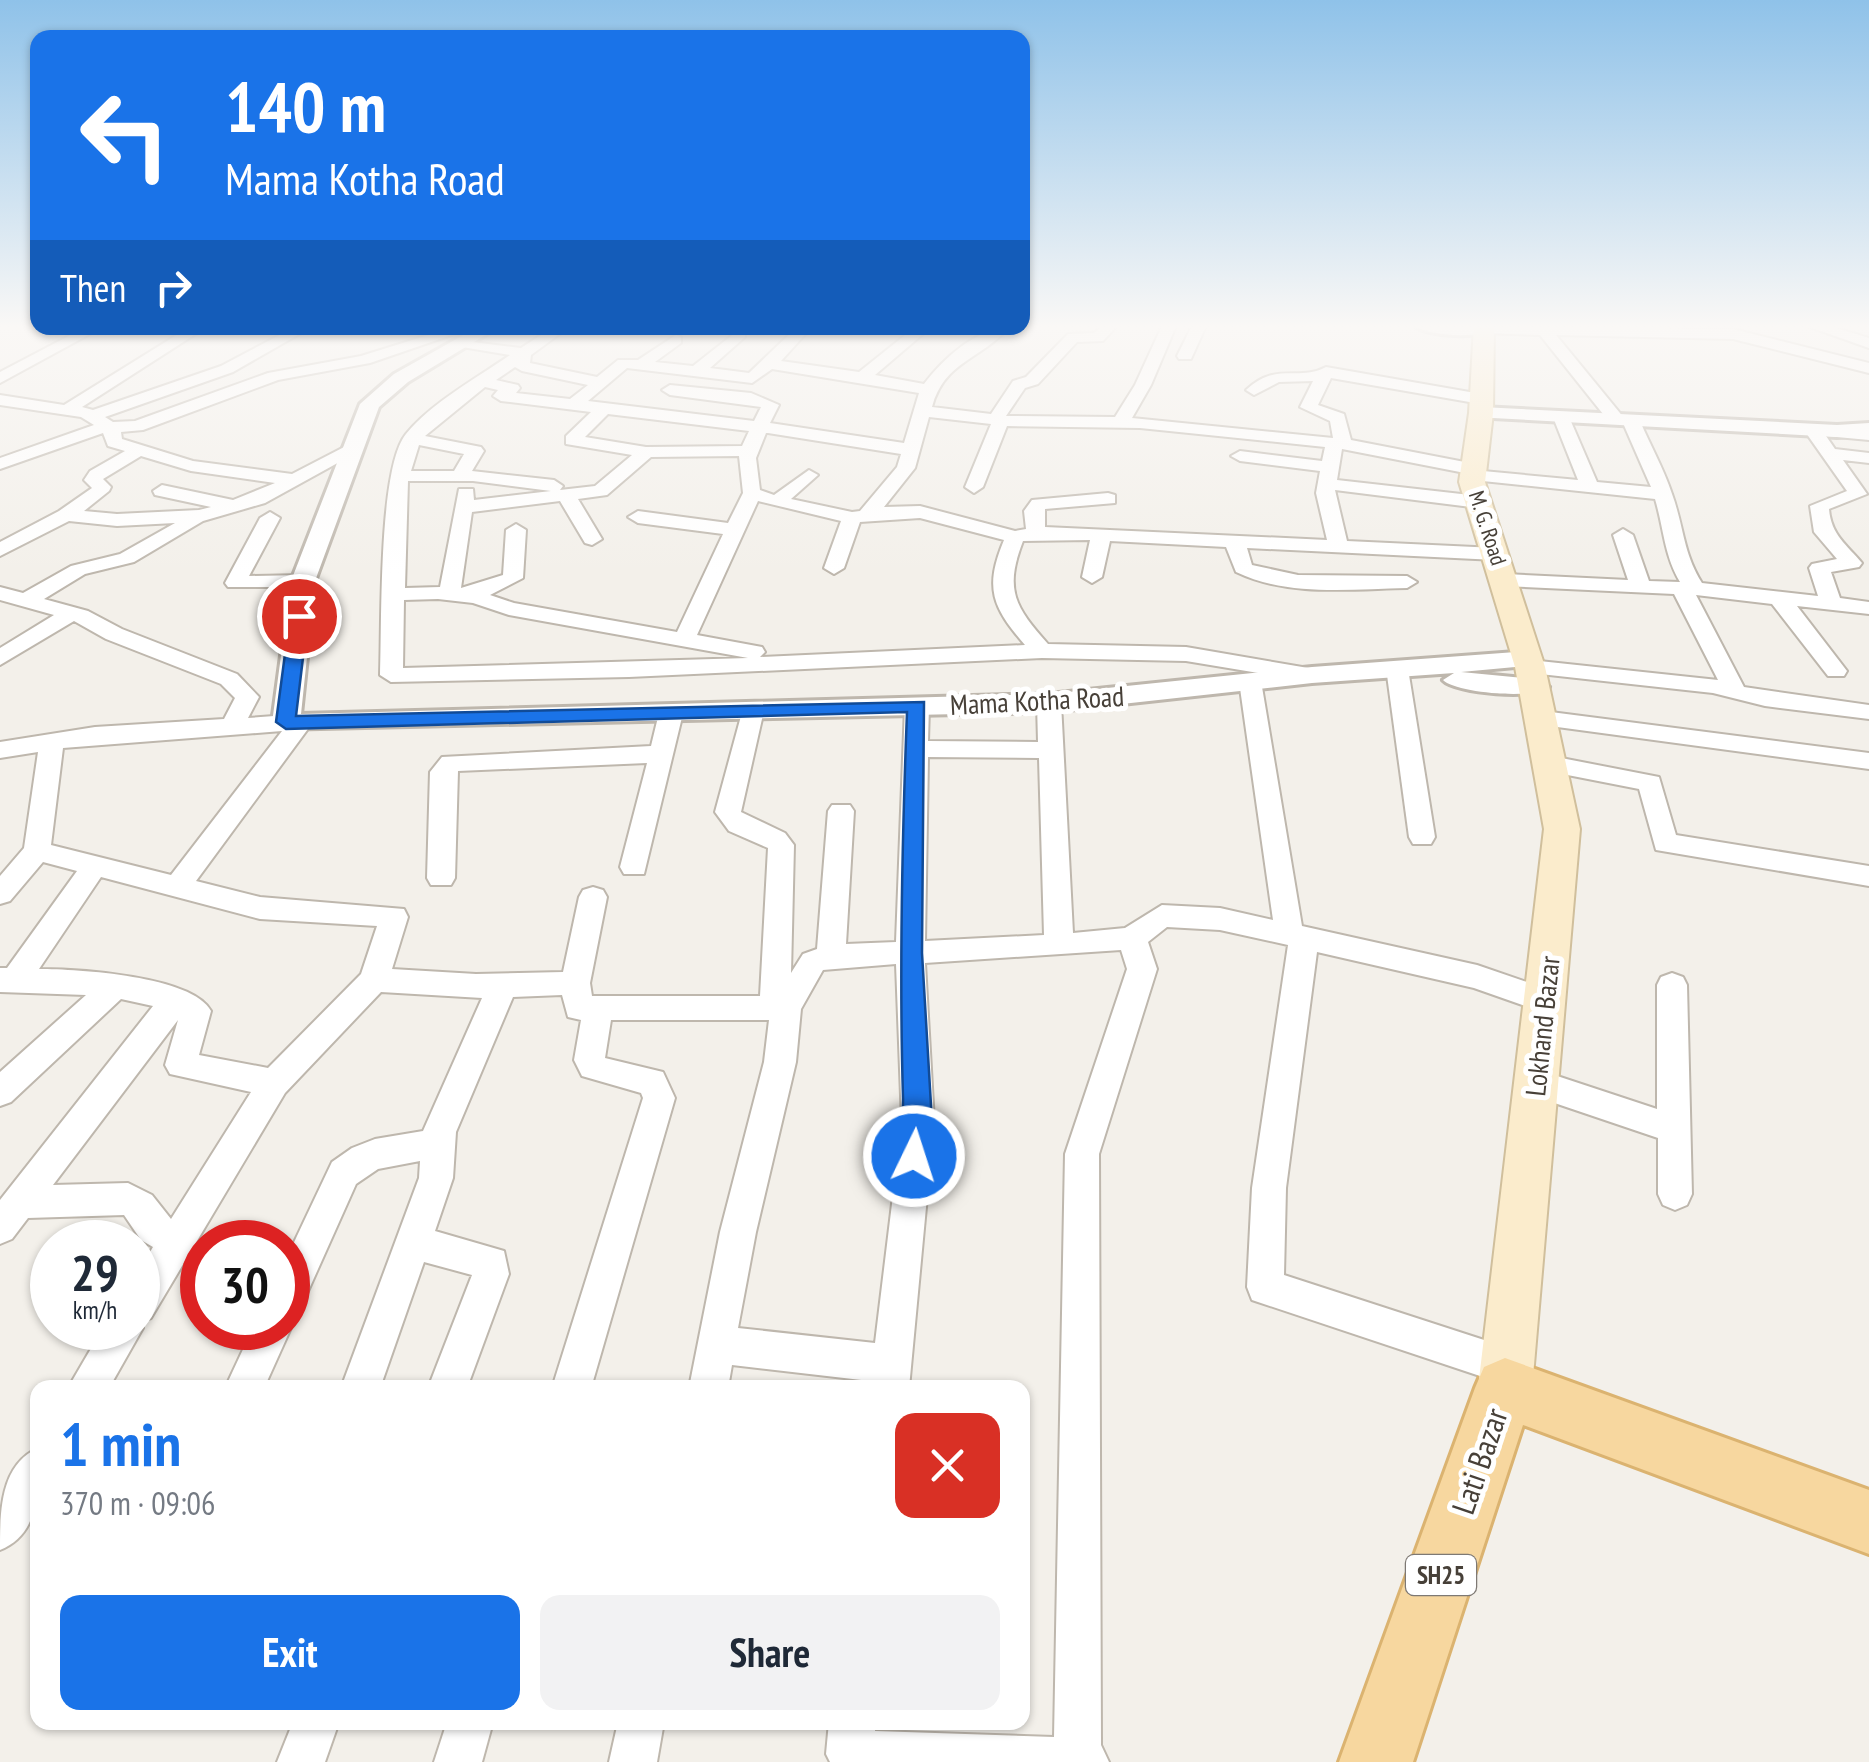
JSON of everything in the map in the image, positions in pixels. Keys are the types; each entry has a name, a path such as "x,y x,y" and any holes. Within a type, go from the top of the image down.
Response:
{"main road":[{"name":"M. G. Road","path":"1481,408 1474,472 1479,502 1506,580 1534,683"},
{"name":"Lokhand Bazar","path":"1506,1377 1562,830 1534,683"},
{"path":"1506,1377 1869,1522"},
{"name":"Lati Bazar","path":"1376,1762 1506,1377"}],"street":[{"path":"53,408 91,416 111,428 114,442 191,466 294,480"},
{"path":"91,416 113,408"},
{"path":"0,464 111,428 137,426 186,408"},
{"path":"178,886 293,722 303,581 368,408"},
{"path":"449,408 412,438 400,476 391,675 1042,651 1186,654 1312,675"},
{"path":"604,408 572,438 646,452 747,451"},
{"path":"606,408 912,450"},
{"path":"684,640 752,493 745,476 747,451 769,408"},
{"path":"974,486 1005,408"},
{"path":"1120,423 1129,408"},
{"path":"1311,408 1338,418 1338,444 1328,475 1326,498 1339,548"},
{"path":"1497,408 1562,417 1869,432"},
{"path":"1614,408 1624,420 1663,494 1674,531 1676,558 1736,691"},
{"path":"834,568 859,516 906,468 922,411 998,420 1220,430 1338,444 1474,472 1663,494"},
{"path":"1562,417 1590,487"},
{"path":"1813,430 1834,454 1858,494 1820,506 1826,538 1852,563 1819,568 1831,603"},
{"path":"412,438 475,451 463,492 450,590"},
{"path":"561,464 584,442"},
{"path":"0,550 66,515 100,491 102,488 93,480 96,475 141,449"},
{"path":"7,596 78,570 127,558 200,516 294,480 354,449"},
{"path":"400,476 463,492 566,495 595,492 646,452"},
{"path":"1834,454 1869,458"},
{"path":"1240,456 1479,502"},
{"path":"778,502 808,475"},
{"path":"162,491 234,506"},
{"path":"463,492 595,492"},
{"path":"752,493 778,502 859,516 920,512 1026,535 1102,533 1496,554"},
{"path":"566,495 592,539"},
{"path":"1042,651 1020,626 1001,594 1002,567 1026,535 1038,504 1108,499"},
{"path":"66,515 117,520 200,516"},
{"path":"638,517 735,530"},
{"path":"270,518 235,582 248,585 303,581"},
{"path":"474,594 512,578 516,530"},
{"path":"1092,577 1102,533"},
{"path":"1622,535 1641,587"},
{"path":"1235,543 1243,568 1255,574 1319,582 1407,582"},
{"path":"1506,580 1688,589 1869,608"},
{"path":"392,594 450,590 474,594 510,608 810,662"},
{"path":"7,596 71,614 229,679 246,697 234,724"},
{"path":"1778,597 1836,671"},
{"path":"0,658 71,614"},
{"name":"Mama Kotha Road","path":"1368,672 1534,683"},
{"name":"Mama Kotha Road","path":"293,722 1049,703 1368,672 1534,683"},
{"path":"1534,683 1621,674 1736,691 1764,699 1869,712"},
{"path":"1398,675 1422,837"},
{"path":"1250,682 1296,935 1290,1058 1269,1188 1265,1288 1506,1377"},
{"path":"1534,683 1784,750 1869,760"},
{"path":"1764,699 1784,750"},
{"path":"1049,703 1059,946"},
{"path":"716,1344 890,1376 918,1122 910,953 917,706"},
{"path":"709,1380 738,1232 780,1062 781,845 777,839 739,825 728,812 752,710"},
{"path":"634,867 671,712"},
{"path":"0,750 234,724 293,722"},
{"path":"0,894 38,851 52,742"},
{"path":"916,749 1051,750"},
{"path":"441,878 443,772 451,762 661,754"},
{"path":"1551,764 1650,783 1665,843 1869,876"},
{"path":"830,956 841,811"},
{"path":"38,851 260,908 394,917 374,980 274,1083 160,1268"},
{"path":"7,980 96,864"},
{"path":"574,1380 659,1098 652,1082 596,1070 588,1062 587,996 593,898"},
{"path":"781,1008 813,962 830,956 1059,946 1132,938 1162,916 1220,919 1296,935 1477,977 1545,1002"},
{"path":"850,1746 1081,1760 1082,1154 1142,969 1132,938"},
{"path":"7,980 115,987 176,1000 196,1011 181,1064 274,1083"},
{"path":"374,980 503,985 587,996 781,1008"},
{"path":"363,1380 436,1178 437,1144 503,985"},
{"path":"1672,985 1675,1194"},
{"path":"0,1092 115,987"},
{"path":"10,1214 176,1000"},
{"path":"1536,1083 1674,1129"},
{"path":"310,1246 344,1173 353,1163 366,1155 437,1144"},
{"path":"10,1214 128,1199 140,1206 154,1228 177,1240"},
{"path":"413,1242 491,1264 491,1274 450,1380"},
{"path":"92,1380 110,1350"},
{"path":"248,1380 262,1350"},
{"path":"1,1525 30,1480"},
{"path":"301,1762 313,1730"},
{"path":"458,1762 468,1730"},
{"path":"632,1762 639,1730"}],"route":[{"path":"299,616 286,722 917,706 910,953 918,1122 914,1156"}]}
